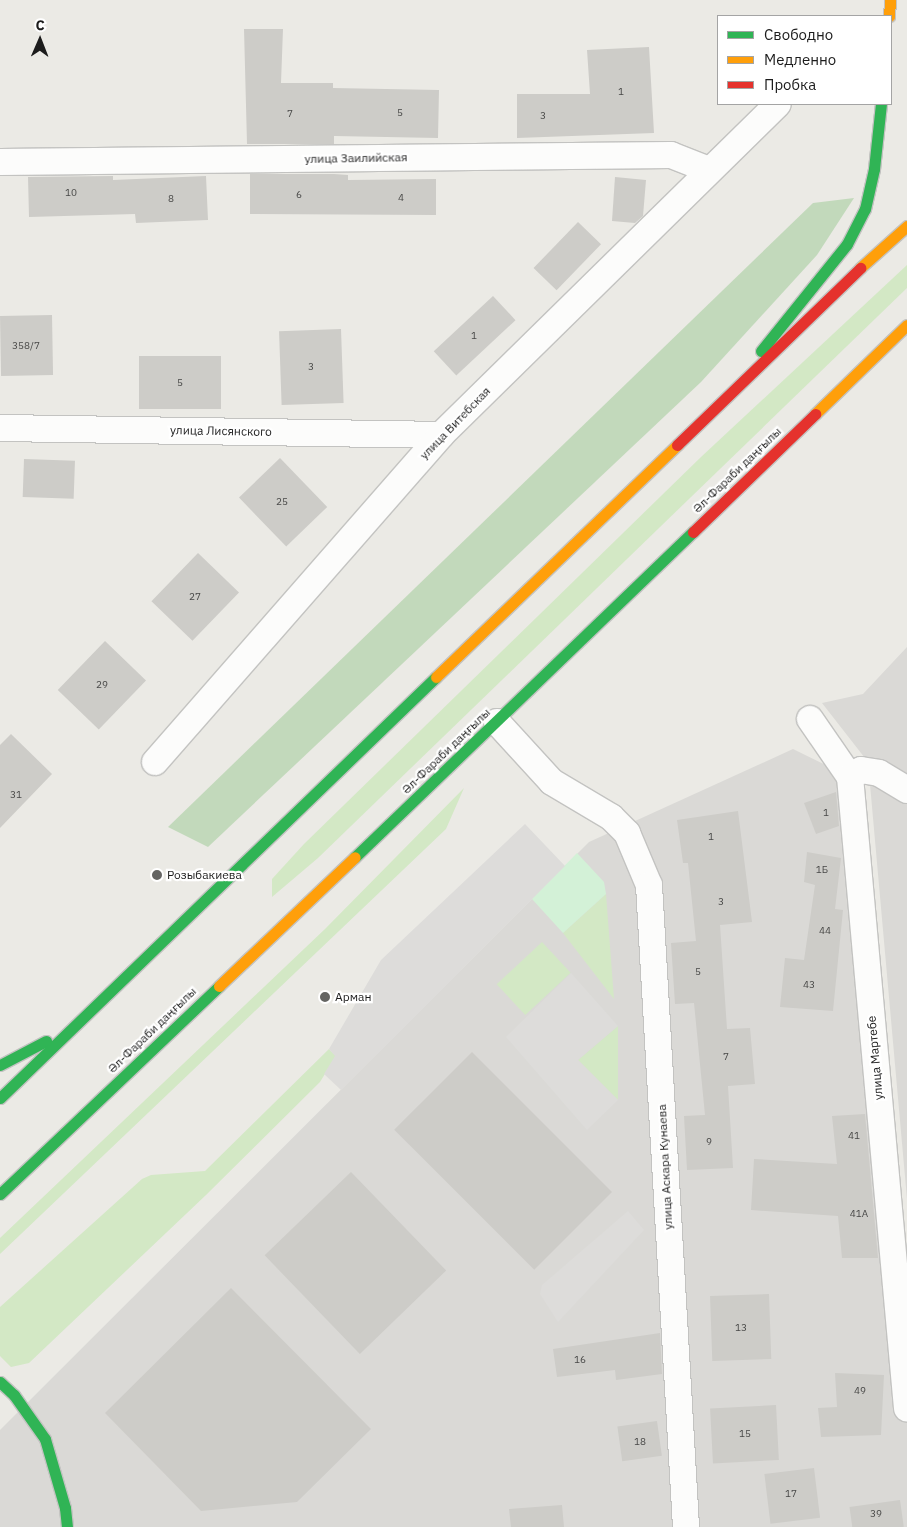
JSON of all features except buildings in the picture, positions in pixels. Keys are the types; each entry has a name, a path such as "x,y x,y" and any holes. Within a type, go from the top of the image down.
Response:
{"main road":[{"path":"889,15 890,0"},
{"path":"714,410 847,244 865,209 874,169 882,105"},
{"path":"0,1098 907,226"},
{"name":"Әл-Фараби даңғылы","path":"0,1194 497,722 907,325"},
{"path":"0,1065 72,1028"},
{"path":"0,1382 14,1395 45,1439 65,1508 67,1527"}],"street":[{"name":"улица Витебская","path":"155,762 441,435 777,105"},
{"name":"улица Заилийская","path":"0,162 671,155 709,170"},
{"name":"улица Лисянского","path":"0,428 441,435"},
{"name":"улица Мартебе","path":"810,719 850,777 907,1408"},
{"name":"улица Аскара Кунаева","path":"497,722 552,782 611,817 627,833 649,885 686,1527"},
{"path":"850,777 861,770 879,773 907,790"}],"shaded area":[{"path":"907,647 907,1199 868,762 822,703 863,694"},
{"path":"793,749 850,777 907,1408 907,1527 0,1527 0,1430 589,842"},
{"path":"525,824 565,866 341,1090 324,1074 335,1056 329,1049 381,960"},
{"path":"571,973 618,1026 578,1060 618,1100 587,1130 506,1037"},
{"path":"628,1211 644,1230 558,1322 540,1294 542,1285"}],"green space":[{"path":"854,198 817,255 701,382 208,847 168,827 813,203"},
{"path":"907,265 907,288 318,858 272,897 272,879 304,844 701,457"},
{"path":"464,788 446,829 0,1254 0,1238 325,929"},
{"path":"577,853 604,882 606,894 563,933 532,899"},
{"path":"606,894 614,999 563,933"},
{"path":"542,942 571,973 525,1015 497,984"},
{"path":"618,1026 618,1100 578,1060"},
{"path":"329,1049 336,1056 320,1082 206,1195 29,1363 11,1367 0,1356 0,1307 142,1179 151,1175 205,1171"}],"traffic: fast":[{"path":"761,351 847,244 865,209 874,169 881,105"},
{"path":"355,857 693,532"},
{"path":"0,1098 436,677"},
{"path":"0,1194 219,986"},
{"path":"0,1065 46,1041"},
{"path":"0,1382 14,1395 45,1439 65,1508 67,1527"}],"traffic: slow":[{"path":"889,15 890,0"},
{"path":"860,268 907,226"},
{"path":"815,414 907,325"},
{"path":"436,677 677,445"},
{"path":"219,986 355,857"}],"traffic: jam":[{"path":"677,445 860,268"},
{"path":"693,532 815,414"}],"place":[{"name":"Розыбакиева","path":"157,875"},
{"name":"Арман","path":"325,997"}]}
